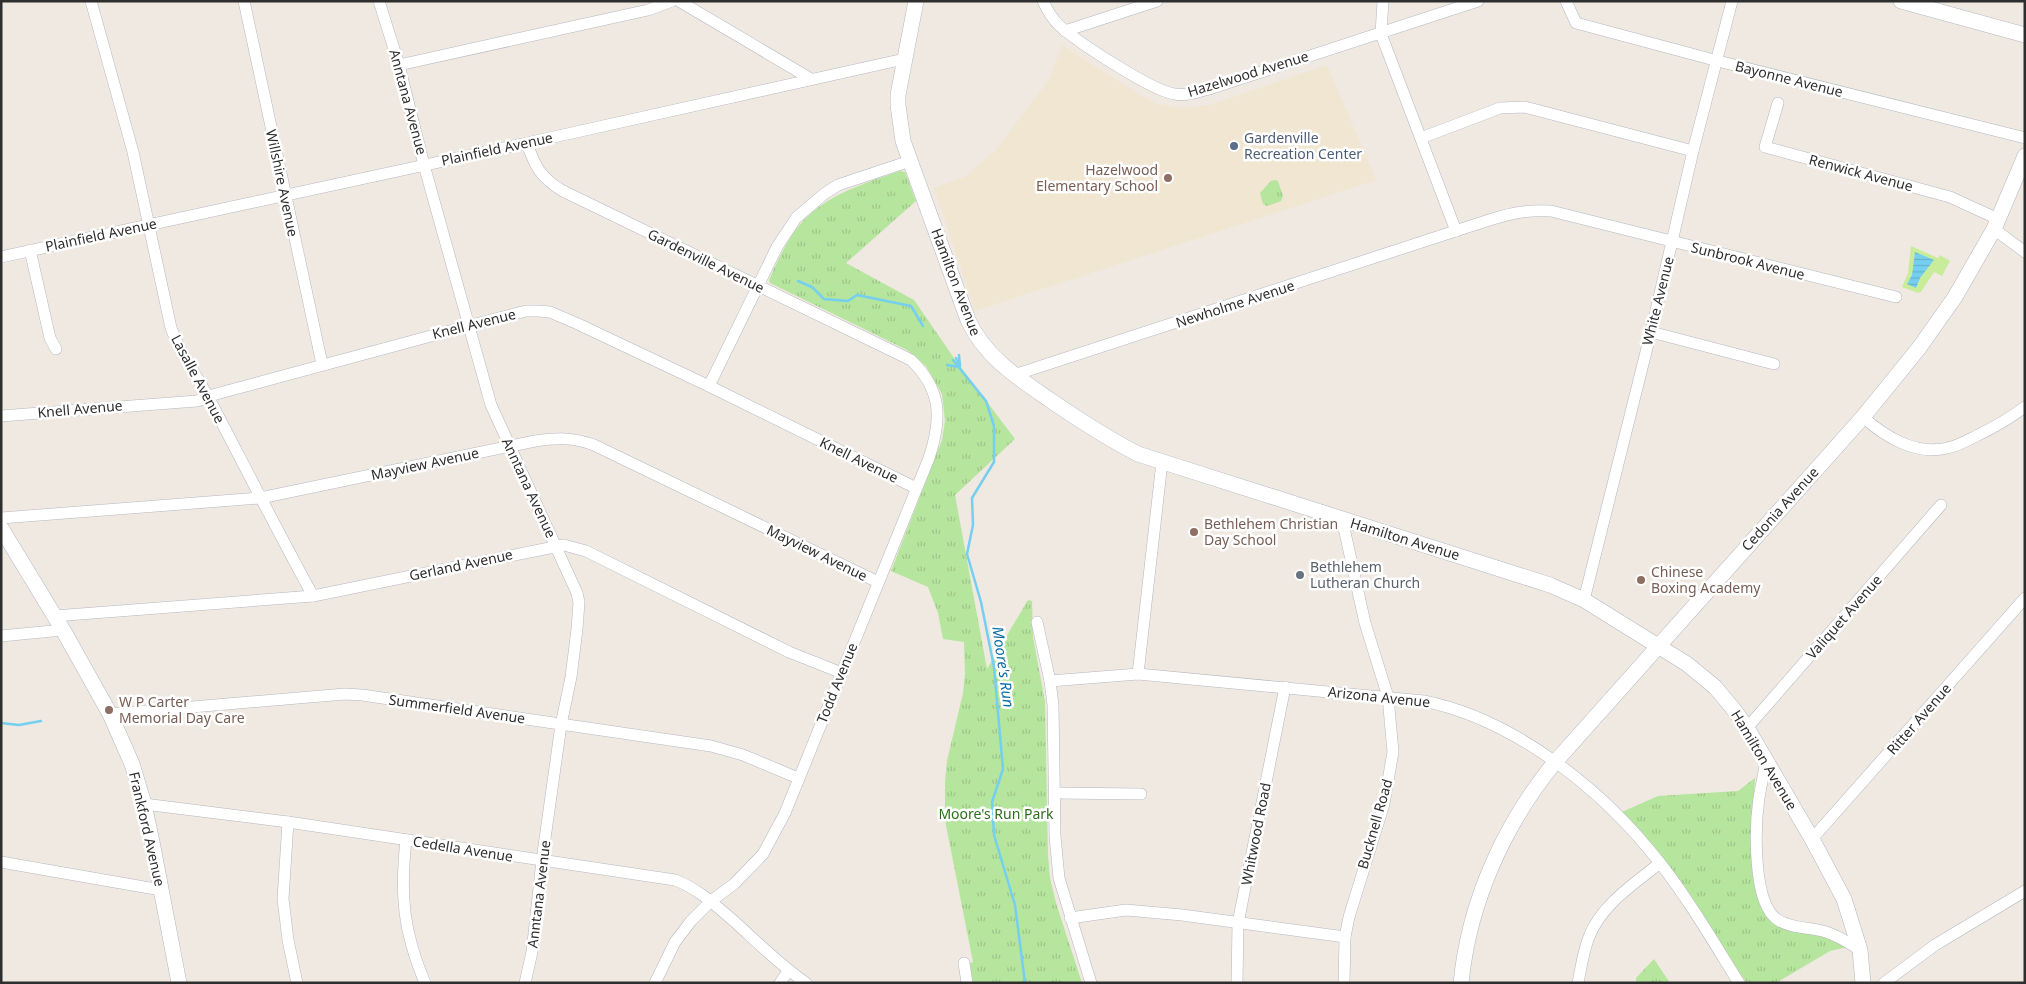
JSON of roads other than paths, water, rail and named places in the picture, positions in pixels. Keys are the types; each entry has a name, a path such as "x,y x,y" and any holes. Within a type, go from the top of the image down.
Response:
{"street":[{"name":"Lasalle Avenue","path":"91,1 125,120 171,328 313,596"},
{"name":"Willshire Avenue","path":"244,1 257,57 261,88 322,364"},
{"name":"Anntana Avenue","path":"379,1 399,65 424,165 490,405 556,546 579,602 578,629 542,860 532,952 525,983"},
{"path":"399,65 648,10 672,1"},
{"path":"680,1 811,79"},
{"name":"Hamilton Avenue","path":"916,1 904,59 898,105 903,140 956,290 974,333 992,356 1014,375 1085,424 1138,454 1531,578 1584,600 1687,664 1715,686 1747,728 1812,839 1844,900 1860,950 1863,983"},
{"name":"Hazelwood Avenue","path":"1043,1 1051,16 1065,31 1094,51 1156,88 1176,95 1209,89 1478,1"},
{"path":"1065,31 1157,1"},
{"path":"1383,1 1381,34 1456,231"},
{"name":"Bayonne Avenue","path":"1566,1 1576,23 1718,61 2025,138"},
{"name":"White Avenue","path":"1584,600 1651,332 1693,151 1718,61 1732,1"},
{"path":"1901,1 2025,36"},
{"name":"Plainfield Avenue","path":"1,257 528,143 904,59"},
{"name":"Renwick Avenue","path":"1778,102 1765,147 1950,197 1996,224"},
{"path":"1421,138 1500,108 1526,107 1693,151"},
{"name":"Gardenville Avenue","path":"528,143 540,174 556,187 905,357"},
{"name":"Cedonia Avenue","path":"1461,983 1466,945 1489,873 1531,795 1556,761 1863,417 1920,348 1955,297 1996,224 2025,156"},
{"path":"709,386 785,233 796,218 824,194 838,185 910,162"},
{"name":"Sunbrook Avenue","path":"1456,231 1504,216 1533,210 1551,211 1672,243 1896,297"},
{"path":"1996,224 2025,252"},
{"name":"Newholme Avenue","path":"1014,375 1456,231"},
{"path":"30,250 50,338 56,349"},
{"name":"Knell Avenue","path":"1,416 197,401 322,364 526,311 550,312 709,386 916,488"},
{"path":"1651,332 1774,364"},
{"name":"Todd Avenue","path":"655,983 675,942 691,921 734,884 763,854 785,813 916,488 937,432 938,414 934,393 928,380 915,364 905,357"},
{"path":"1863,417 1882,432 1904,444 1930,450 1945,449 1960,444 1997,426 2025,407"},
{"name":"Mayview Avenue","path":"1,518 260,498 556,438 582,440 594,444 878,582"},
{"path":"1138,674 1162,462"},
{"name":"Valiquet Avenue","path":"1747,728 1941,506"},
{"name":"Bucknell Road","path":"1342,519 1365,623 1388,697 1393,752 1389,779 1375,833 1353,900 1345,938 1344,983"},
{"name":"Frankford Avenue","path":"1,528 63,630 110,714 132,764 144,804 179,983"},
{"name":"Gerland Avenue","path":"54,616 313,596 556,546 574,547 586,551 781,648 842,673"},
{"name":"Ritter Avenue","path":"1812,839 2025,598"},
{"path":"1037,622 1050,681 1053,705 1056,836 1059,878 1090,983"},
{"path":"1,636 63,630"},
{"name":"Arizona Avenue","path":"1050,681 1138,674 1424,701 1464,713 1506,732 1556,761 1615,813 1660,863 1739,983"},
{"name":"Whitwood Road","path":"1237,983 1238,923 1285,687"},
{"name":"Summerfield Avenue","path":"110,714 345,694 362,695 711,746 743,755 798,778"},
{"path":"1766,760 1759,799 1757,856 1761,885 1767,906 1777,919 1801,927 1826,932 1860,950"},
{"path":"1056,793 1141,794"},
{"name":"Cedella Avenue","path":"144,804 288,822 670,878 686,884 712,901 788,971 806,983"},
{"path":"288,822 283,898 288,940 297,983"},
{"path":"406,840 403,902 412,947 425,983"},
{"path":"1,862 161,890"},
{"path":"1578,983 1585,952 1595,925 1619,896 1660,863"},
{"path":"1884,983 1935,945 2025,891"},
{"path":"1070,918 1123,910 1345,938"},
{"path":"964,963 967,983"},
{"path":"780,983 788,971"}],"water":[{"path":"1915,252 1934,260 1920,278 1916,288 1907,284 1912,275"}],"waterway":[{"path":"798,281 812,287 824,299 848,301 857,295 911,306 923,326"},
{"name":"Moore's Run","path":"959,355 960,366"},
{"name":"Moore's Run","path":"956,358 959,364"},
{"name":"Moore's Run","path":"953,360 986,401 994,426 994,462 972,498 973,525 967,554 981,602 994,667 1003,769 992,802 994,835 1015,905 1025,983"},
{"name":"Moore's Run","path":"947,365 959,367"},
{"path":"1,723 19,725 41,721"}],"place":[{"name":"Gardenville Recreation Center","path":"1234,146"},
{"name":"Hazelwood Elementary School","path":"1168,178"},
{"name":"Bethlehem Christian Day School","path":"1194,532"},
{"name":"Bethlehem Lutheran Church","path":"1300,575"},
{"name":"Chinese Boxing Academy","path":"1641,580"},
{"name":"W P Carter Memorial Day Care","path":"109,710"}],"park label":[{"name":"Moore's Run Park","path":"996,814"}]}
